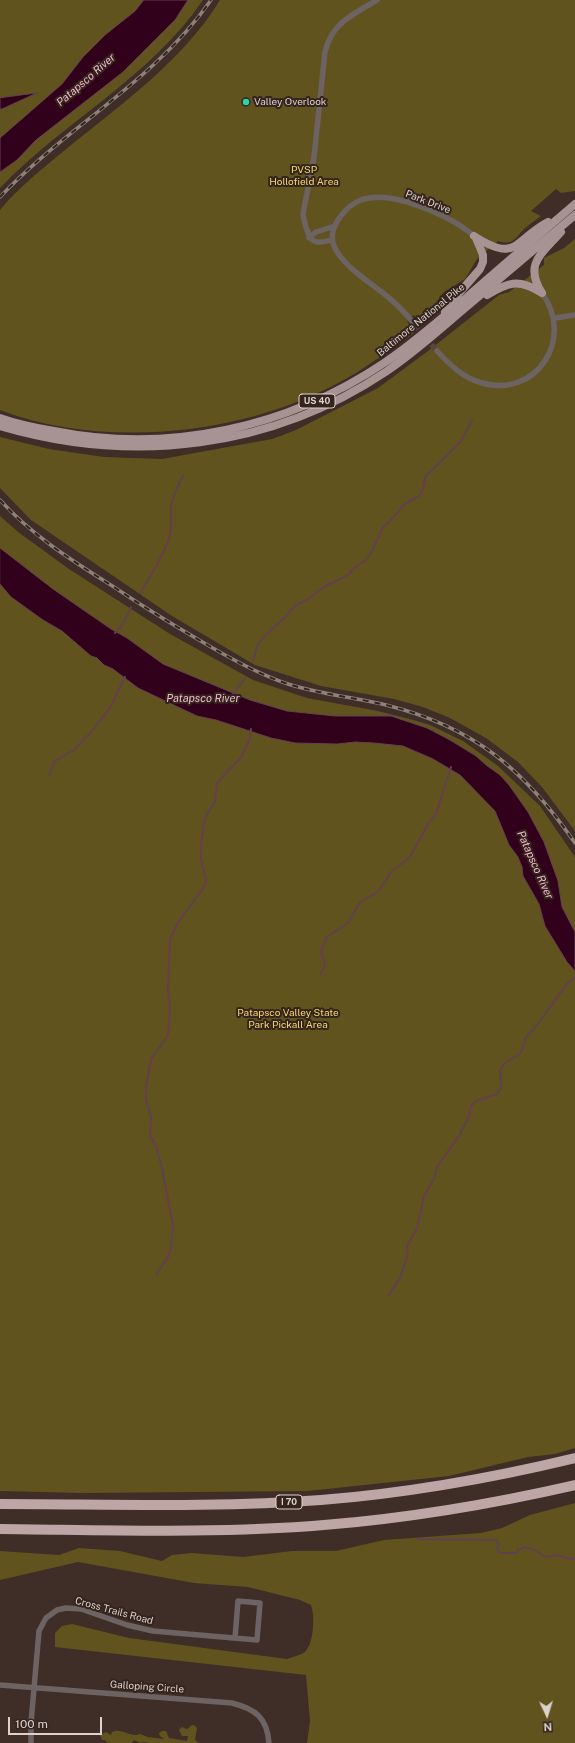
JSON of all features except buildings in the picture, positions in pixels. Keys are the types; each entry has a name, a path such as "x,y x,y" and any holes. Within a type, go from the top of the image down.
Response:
{"highway":[{"name":"I 70","path":"0,1504 230,1504 321,1500 451,1484 575,1458"},
{"path":"0,1529 193,1530 323,1525 408,1516 456,1509 575,1485"}],"main road":[{"name":"Baltimore National Pike","path":"0,418 35,428 67,434 119,440 188,437 247,426 297,409 349,385 398,353 575,204"},
{"path":"474,236 498,249 510,249 518,245 542,225 565,213"},
{"name":"Baltimore National Pike","path":"0,426 34,436 67,442 126,447 185,444 244,434 295,418 358,389 409,356 575,215"},
{"path":"542,293 534,276 534,265 541,254 575,215"},
{"path":"441,318 452,300 480,269 483,262 483,255 480,245 474,236"},
{"path":"464,310 506,284 517,283 526,285 542,293"}],"street":[{"path":"376,0 339,24 330,36 327,43 314,157 303,214 309,238 317,242 332,240 342,258 390,299 414,325"},
{"name":"Park Drive","path":"332,240 335,226 339,218 353,204 361,200 378,197 396,200 423,208 456,223 474,236"},
{"path":"309,238 316,232 335,226"},
{"path":"437,351 458,372 474,381 500,386 517,382 539,370 550,358 557,339 555,318 549,303 542,293"},
{"path":"555,318 575,315"},
{"name":"Cross Trails Road","path":"31,1743 39,1631 46,1618 57,1610 74,1607 127,1625 153,1631 257,1640 260,1603 238,1601 235,1638"},
{"name":"Galloping Circle","path":"0,1685 242,1705 258,1714 263,1720 267,1728 269,1743"}],"green space":[{"path":"0,0 203,0 182,28 158,53 106,98 51,141 0,188"},
{"name":"PVSP Hollofield Area","path":"220,0 575,0 575,191 561,193 556,189 531,211 541,216 525,228 514,240 511,242 498,241 477,259 465,279 444,292 420,322 414,315 407,321 414,333 349,377 310,396 268,412 224,423 178,430 132,433 86,430 42,423 0,410 0,210 31,178 128,99 169,63 205,22"},
{"path":"575,239 575,831 542,787 518,762 486,738 450,718 423,707 394,699 321,686 255,665 172,616 31,520 0,488 0,437 49,449 104,457 162,459 272,439 296,430 378,388 499,295 509,292 544,265 544,258 564,248"},
{"name":"Patapsco Valley State Park Pickall Area","path":"0,516 18,532 69,569 170,634 253,680 307,698 378,711 417,721 430,725 463,741 498,766 540,806 575,857 575,1448 555,1454 528,1457 449,1476 308,1491 83,1493 0,1491"},
{"path":"575,1503 575,1743 307,1743 310,1721 306,1675 55,1647 55,1633 62,1626 72,1624 129,1638 287,1659 305,1652 308,1648 313,1629 311,1605 300,1600 248,1587 194,1583 78,1562 0,1580 0,1551 59,1555 79,1548 120,1551 162,1561 172,1555 192,1553 243,1557 292,1551 336,1551 384,1540 481,1533 502,1528 530,1515"},
{"path":"194,1725 197,1728 195,1740 199,1743 138,1743 139,1742 134,1740 131,1743 108,1743 105,1740 102,1740 100,1735 106,1732 111,1735 112,1732 119,1731 133,1735 140,1734 148,1737 164,1739 159,1733 166,1731 169,1738 187,1741 188,1736 182,1736 179,1730 182,1727 186,1729"}],"water":[{"name":"Patapsco River","path":"144,0 188,0 175,20 123,72 36,140 17,160 0,172 0,138 62,84 83,57 105,35 135,11"},
{"path":"37,93 2,109 0,109 0,98"},
{"name":"Patapsco River","path":"0,548 53,589 111,629 127,638 163,664 250,700 287,711 335,716 391,716 427,728 476,756 500,775 509,785 528,812 544,842 558,881 562,907 575,932 575,971 567,962 545,926 539,904 523,876 522,867 518,857 509,845 495,811 460,775 433,759 403,746 355,742 337,744 295,743 271,738 216,720 197,716 138,688 113,669 104,665 97,658 91,656 62,631 43,620 11,597 0,584"}],"waterway":[{"path":"253,661 258,644 296,605 307,600 322,588 348,575 355,567 365,561 371,553 383,527 406,503 419,496 423,489 425,477 461,441 472,420"},
{"path":"140,593 168,542 171,528 171,508 173,499 183,476"},
{"path":"115,633 123,624 131,607"},
{"path":"49,775 55,761 74,750 92,731 110,708 125,677"},
{"path":"232,695 246,677"},
{"path":"156,1275 168,1257 171,1248 173,1226 162,1168 156,1146 150,1136 151,1117 146,1100 146,1087 151,1059 167,1037 169,1028 170,1007 168,991 170,939 179,921 202,890 206,882 201,858 201,845 205,818 215,801 217,783 242,756 250,738 251,729"},
{"path":"320,975 325,966 321,951 327,937 348,923 360,902 378,892 392,871 410,857 428,824 436,814 451,767"},
{"path":"388,1296 400,1278 408,1254 407,1246 417,1229 424,1196 434,1179 437,1167 459,1136 469,1116 471,1106 476,1101 497,1094 501,1088 500,1070 505,1063 521,1053 526,1037 538,1024 566,985 575,977"},
{"path":"417,1539 496,1540 499,1544 497,1549 500,1553 517,1553 518,1549 522,1549 523,1547 533,1549 545,1557 559,1555 565,1558 575,1559"}],"tunnel":[{"path":"415,325 437,351"}],"railway":[{"path":"0,197 53,148 109,103 164,55 189,29 211,0"},
{"path":"0,500 13,514 57,550 165,620 247,667 266,676 297,687 386,705 417,714 445,725 471,739 494,754 516,773 536,793 575,843"}],"place":[{"name":"Valley Overlook","path":"246,102"}]}
